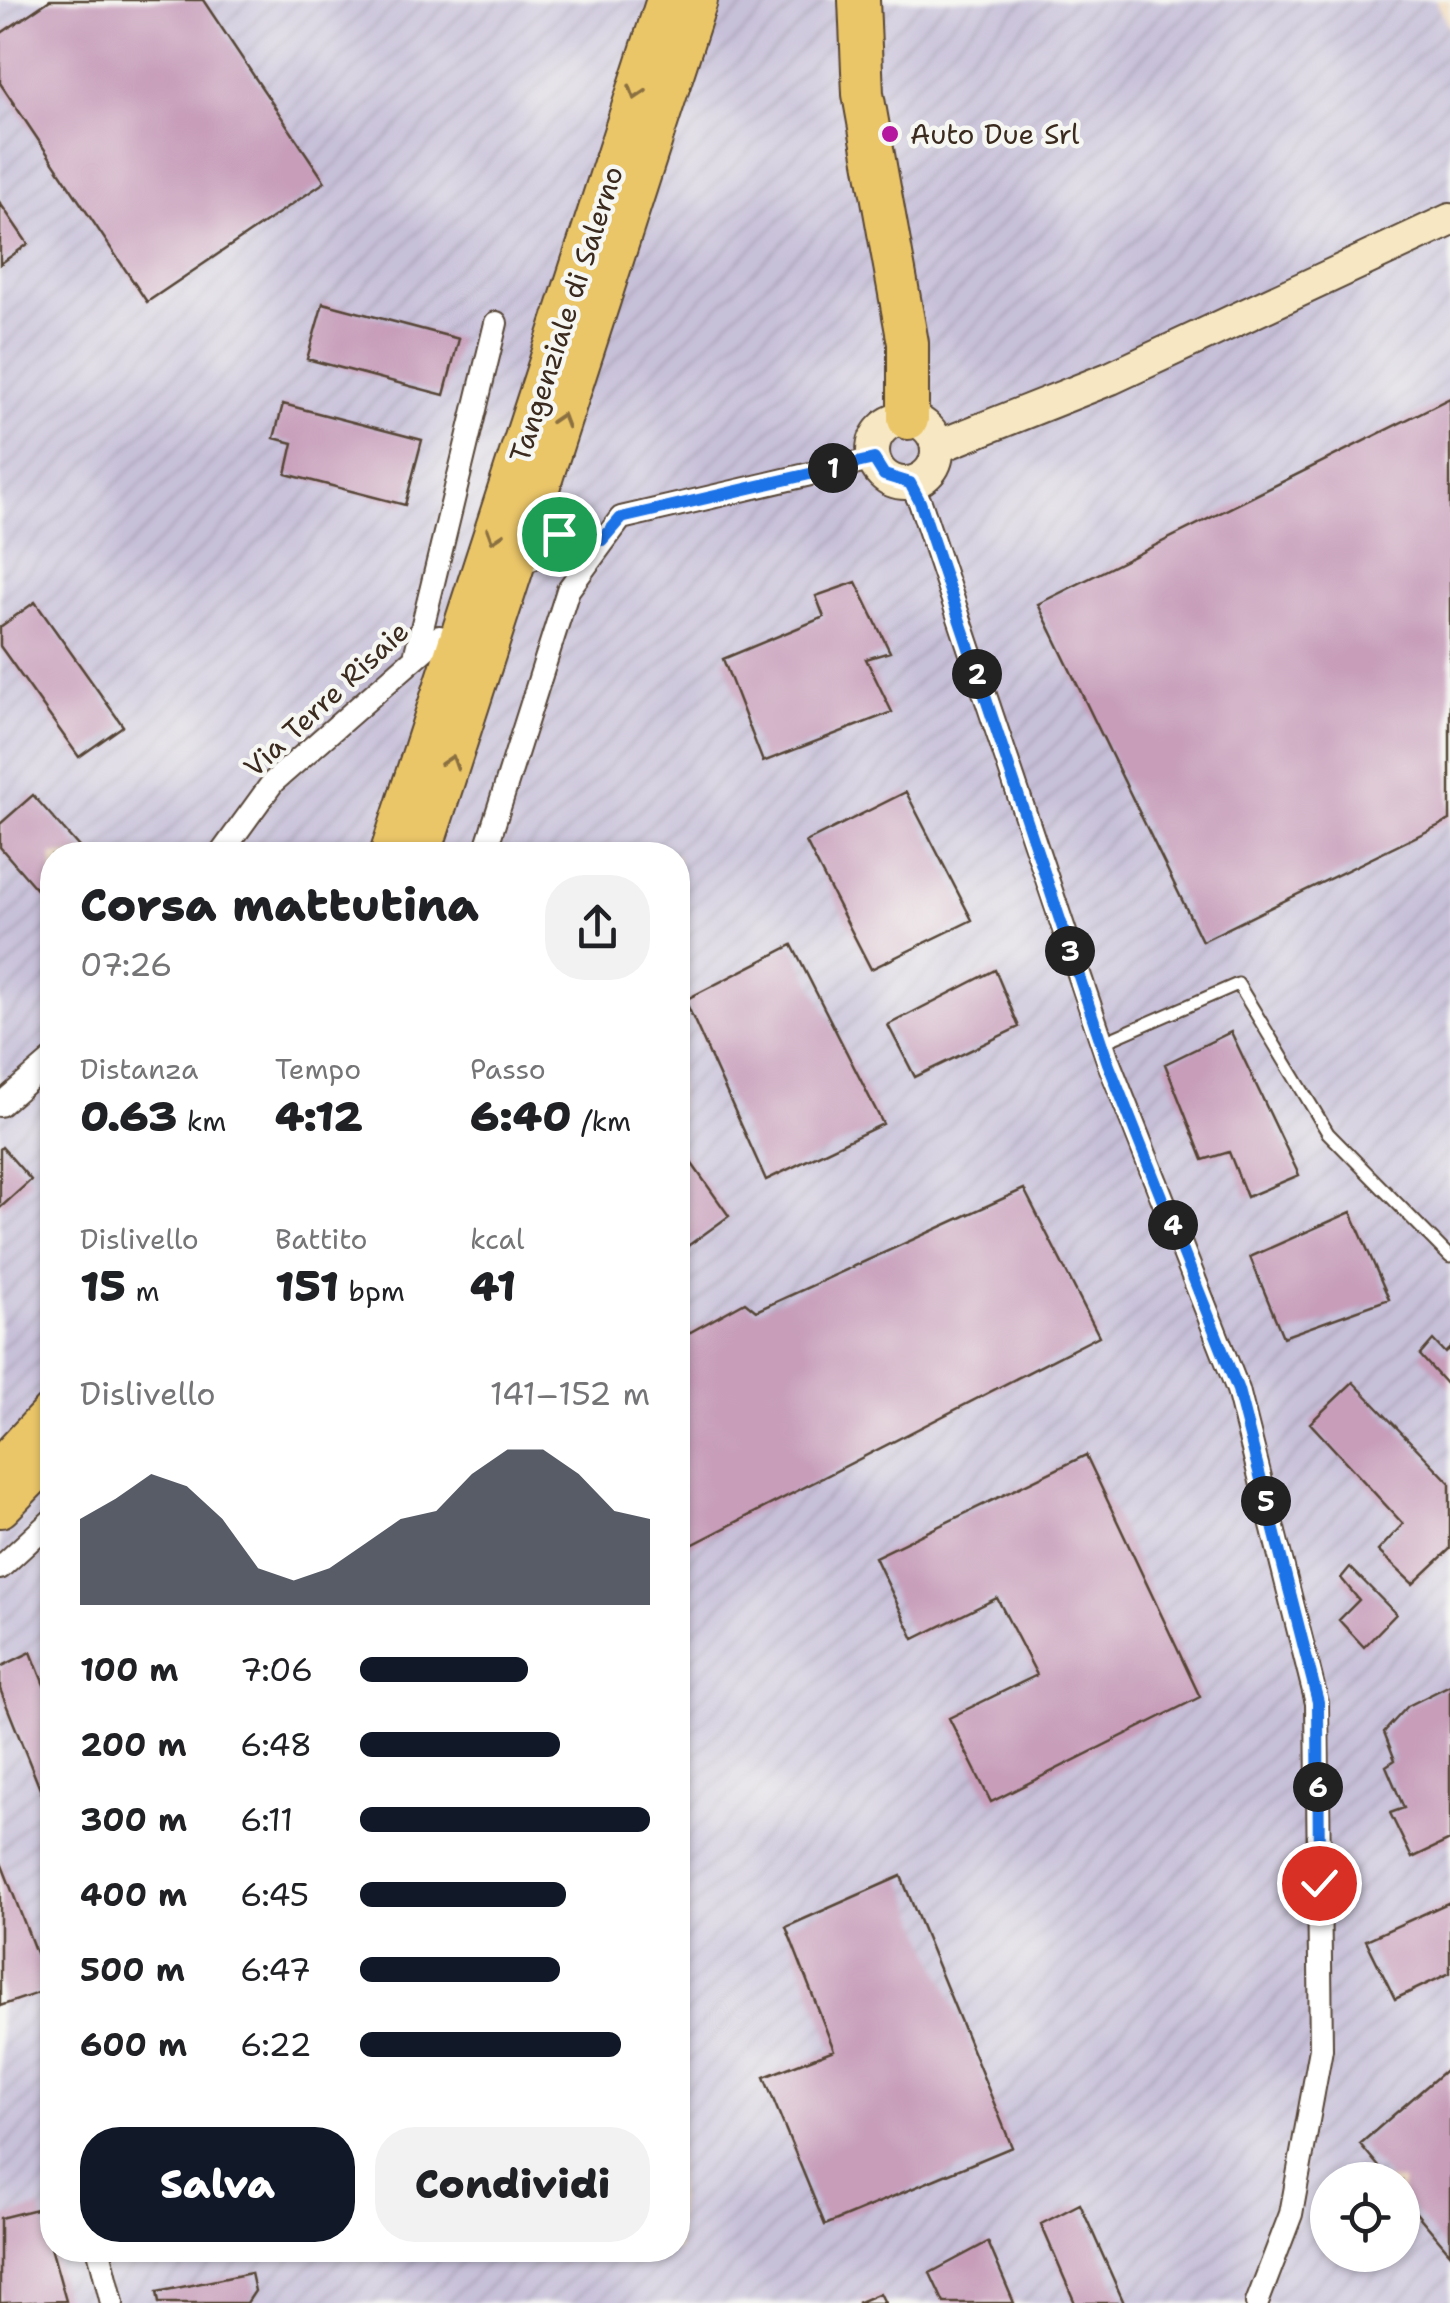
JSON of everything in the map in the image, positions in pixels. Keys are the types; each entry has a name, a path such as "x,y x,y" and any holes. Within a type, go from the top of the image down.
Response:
{"highway":[{"name":"Tangenziale di Salerno","path":"394,842 666,0"},
{"name":"Tangenziale di Salerno","path":"424,842 697,0"},
{"path":"660,112 684,84 716,0"},
{"path":"859,0 863,94 908,344 908,419"},
{"path":"0,1468 40,1426"},
{"path":"0,1507 40,1466"}],"street":[{"path":"937,447 1111,378 1450,220"},
{"path":"416,657 496,323"},
{"path":"908,419 928,428 937,447 928,474 910,483 884,475 874,459 881,430 908,419"},
{"path":"488,842 568,590 621,518 874,459"},
{"path":"910,483 920,502 1102,1043 1238,1390 1318,1702 1321,2049 1291,2214 1257,2303"},
{"path":"532,559 559,534 576,530 602,540"},
{"name":"Via Terre Risaie","path":"229,842 273,782 439,636"},
{"path":"0,1104 40,1070"},
{"path":"0,1568 40,1531"},
{"path":"103,2262 112,2303"}],"lane":[{"path":"1102,1043 1238,984 1328,1133 1450,1257"}],"shaded area":[{"path":"0,0 1436,0 1450,31 1450,2303 0,2303"}],"building":[{"path":"50,0 203,0 325,182 147,302 0,83 0,34"},
{"path":"0,203 28,244 0,264"},
{"path":"323,303 459,339 444,395 307,359"},
{"path":"1450,398 1450,820 1202,941 1038,604"},
{"path":"283,404 422,440 405,505 286,474 293,443 274,438"},
{"path":"856,582 890,652 866,659 892,712 763,762 723,659 824,617 816,596"},
{"path":"35,602 123,726 79,757 0,646 0,627"},
{"path":"906,792 972,920 871,969 806,842"},
{"path":"33,795 75,842 40,842 40,893 0,847 0,824"},
{"path":"792,945 883,1124 766,1180 690,1011 690,997"},
{"path":"995,970 1019,1027 915,1077 888,1025"},
{"path":"1231,1032 1299,1175 1247,1197 1229,1152 1203,1160 1165,1064"},
{"path":"0,1149 31,1180 0,1208"},
{"path":"690,1161 729,1216 690,1244"},
{"path":"1024,1189 1099,1336 690,1546 690,1332 745,1302 756,1311"},
{"path":"1351,1212 1389,1299 1283,1337 1250,1257"},
{"path":"1433,1340 1445,1353 1450,1348 1450,1388 1420,1355"},
{"path":"1353,1382 1450,1483 1450,1549 1413,1584 1378,1551 1403,1524 1310,1423"},
{"path":"1086,1455 1200,1697 991,1802 949,1718 1037,1675 997,1598 914,1639 875,1557"},
{"path":"1350,1567 1396,1614 1364,1647 1339,1620 1359,1600 1341,1578"},
{"path":"31,1652 40,1675 40,1789 0,1689 0,1667"},
{"path":"1450,1685 1450,1840 1412,1858 1390,1813 1404,1808 1386,1766 1395,1760 1384,1732 1408,1706"},
{"path":"0,1860 40,1963 40,1992 0,2006"},
{"path":"901,1876 1012,2147 825,2225 764,2077 834,2050 786,1927"},
{"path":"1450,1902 1450,1973 1395,1999 1366,1940"},
{"path":"1450,2066 1450,2253 1420,2217 1420,2162 1375,2162 1360,2144"},
{"path":"1080,2204 1124,2303 1075,2303 1041,2224"},
{"path":"40,2208 40,2262 55,2262 66,2301 0,2303 0,2218"},
{"path":"988,2242 1014,2303 944,2303 930,2273"},
{"path":"251,2273 255,2291 247,2303 159,2303 157,2292"},
{"path":"880,2293 885,2303 857,2303"}],"place":[{"name":"Auto Due Srl","path":"890,134"}],"route":[{"path":"559,534 576,530 602,540 621,518 874,459 884,475 910,483 920,502 1108,1063 1238,1390 1318,1702 1319,1883"}]}
